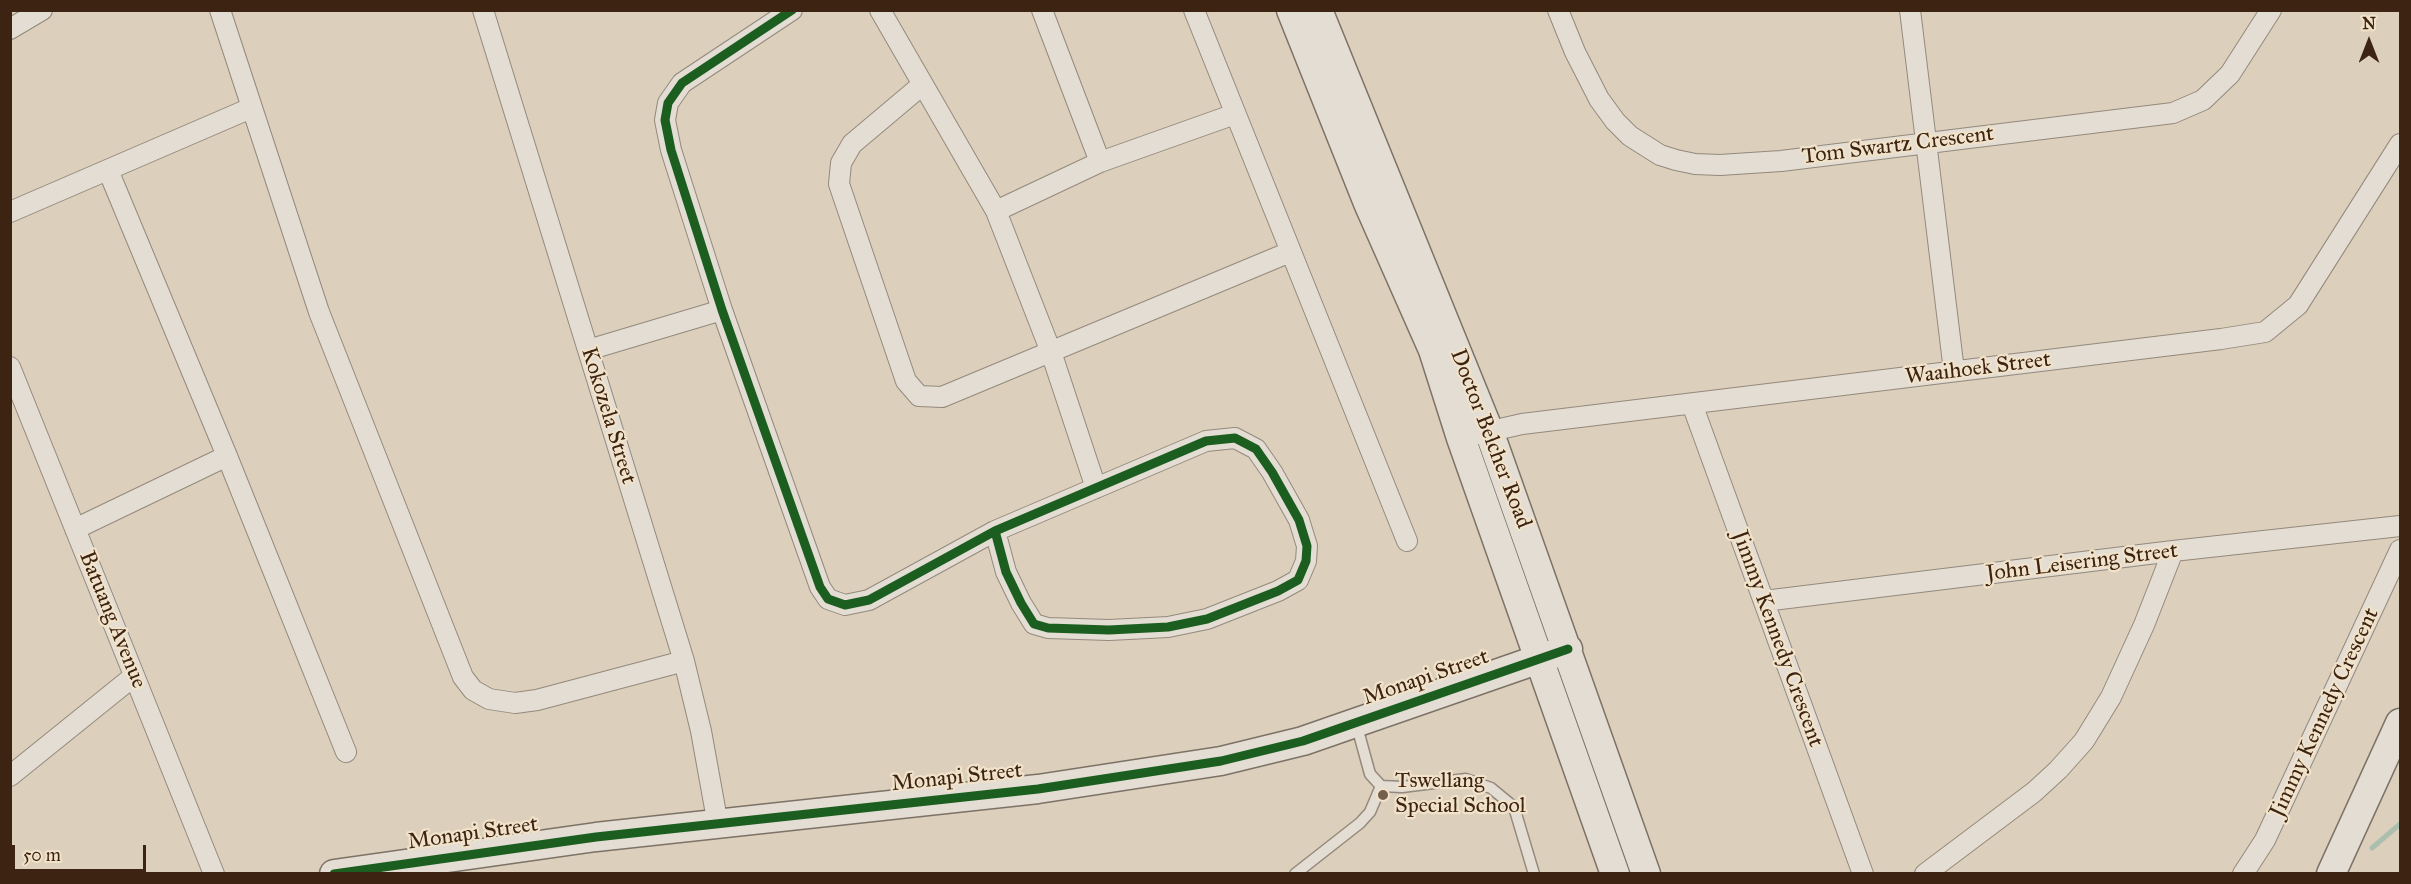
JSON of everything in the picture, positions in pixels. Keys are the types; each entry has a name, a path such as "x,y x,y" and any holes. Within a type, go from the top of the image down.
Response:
{"main road":[{"name":"Doctor Belcher Road","path":"1291,10 1368,203 1433,350 1538,660 1615,873"},
{"name":"Doctor Belcher Road","path":"1318,10 1489,431 1646,873"},
{"name":"Monapi Street","path":"351,872 597,837 1038,789 1221,761 1303,741 1568,649"},
{"path":"2331,873 2400,723"}],"street":[{"path":"10,29 42,10"},
{"path":"220,10 319,312 459,668 473,690 489,699 515,703 537,700 684,661"},
{"name":"Kokozela Street","path":"483,10 684,661 701,731 718,825"},
{"path":"792,10 682,83 668,103 665,120 671,150 722,310 820,587 828,599 845,605 869,600 995,531 1206,441 1235,438 1256,449 1272,472 1299,520 1307,546 1306,561 1298,580 1257,600 1207,619 1168,627 1109,630 1048,628 1034,624 1021,603 1006,572 995,531"},
{"path":"880,10 996,211 1051,352 1096,488"},
{"path":"1042,10 1100,162"},
{"path":"1194,10 1407,541"},
{"name":"Tom Swartz Crescent","path":"1558,10 1575,52 1599,99 1615,121 1630,136 1660,155 1695,164 1720,165 1781,161 2173,113 2203,100 2230,74 2271,10"},
{"path":"1910,10 1954,371"},
{"path":"922,85 852,144 841,163 839,184 906,381 919,396 942,397 1290,252"},
{"path":"10,212 251,108"},
{"path":"996,211 1100,162 1235,114"},
{"name":"Waaihoek Street","path":"1461,438 1522,424 2265,332 2298,305 2400,144"},
{"path":"108,170 227,456 346,752"},
{"path":"588,350 722,310"},
{"name":"Batuang Avenue","path":"10,367 214,873"},
{"name":"Jimmy Kennedy Crescent","path":"1692,404 1863,873"},
{"path":"75,529 227,456"},
{"name":"John Leisering Street","path":"1764,602 2173,551 2400,526"},
{"name":"Jimmy Kennedy Crescent","path":"2243,873 2265,840 2400,550"},
{"path":"1924,873 2034,792 2084,741 2111,697 2144,625 2173,551"},
{"path":"10,776 134,676"}],"lane":[{"path":"1356,723 1370,774 1381,786 1402,787 1466,779 1491,788 1514,807 1534,873"},
{"path":"1295,873 1360,823 1370,812 1381,786"}],"waterway":[{"path":"2372,848 2400,824"}],"cycle path":[{"path":"792,10 682,83 668,103 665,120 671,150 722,310 820,587 828,599 845,605 869,600 995,531 1206,441 1235,438 1256,449 1272,472 1299,520 1307,546 1306,561 1298,580 1278,591 1207,619 1168,627 1109,630 1048,628 1034,624 1021,603 1006,572 995,531"},
{"path":"334,874 596,837 1038,789 1221,761 1303,741 1568,649"}],"place":[{"name":"Tswellang Special School","path":"1383,795"}]}
